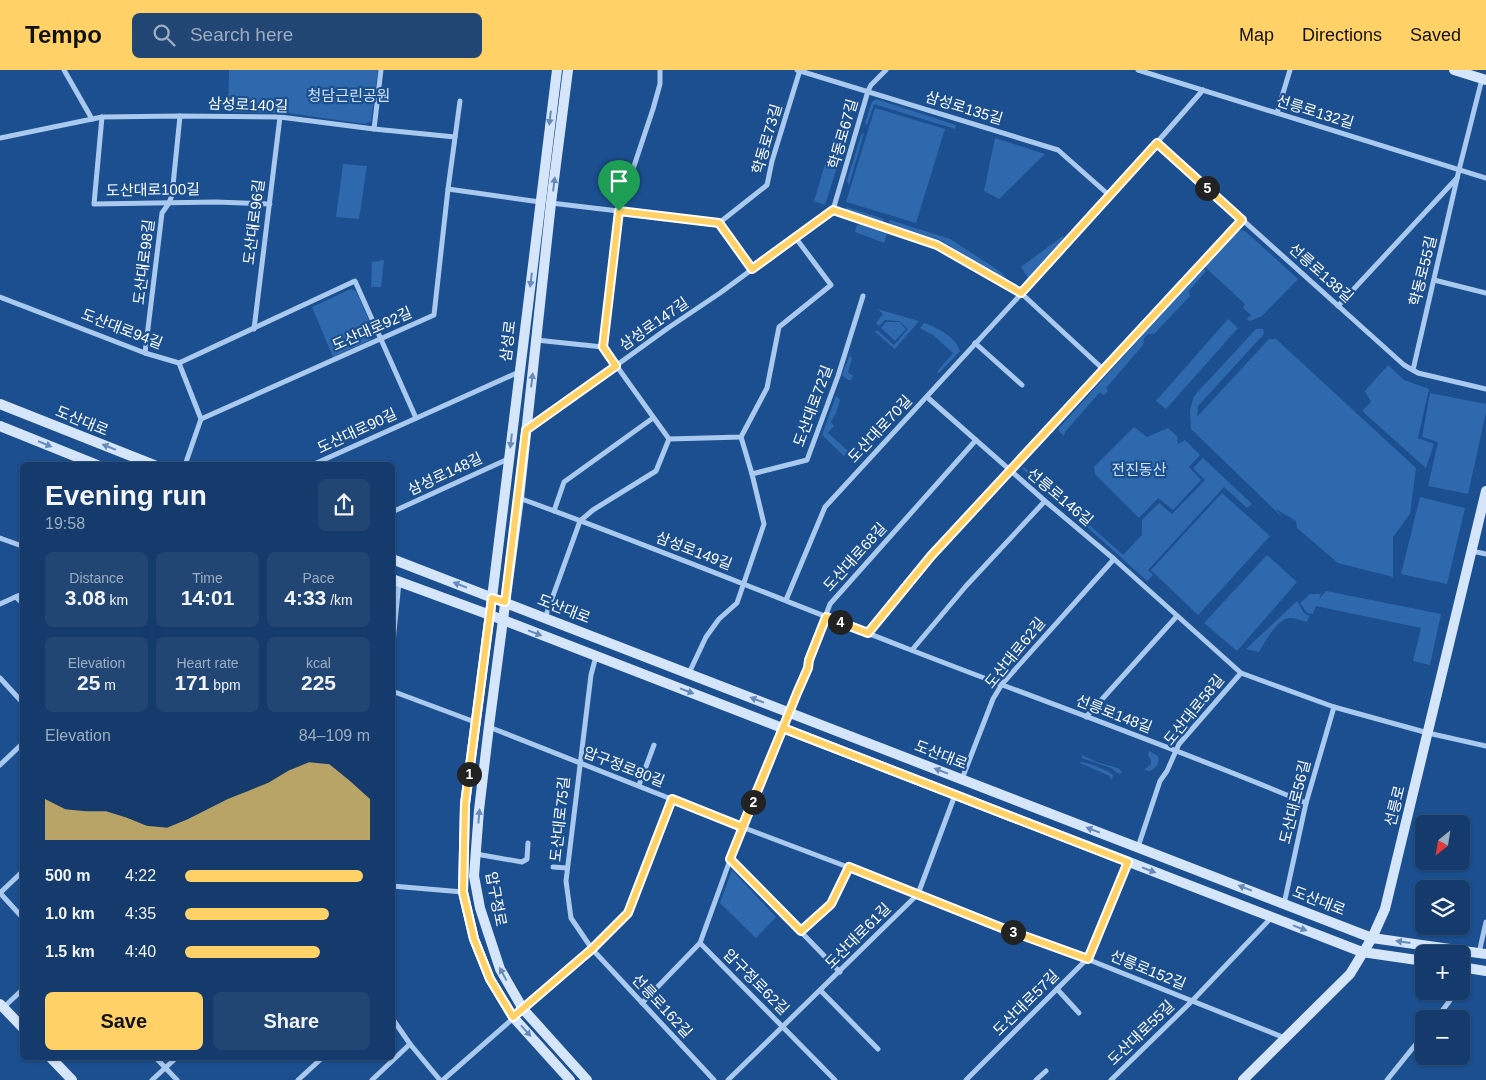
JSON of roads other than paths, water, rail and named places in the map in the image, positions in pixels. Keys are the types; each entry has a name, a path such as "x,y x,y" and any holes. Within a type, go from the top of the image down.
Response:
{"main road":[{"name":"삼성로","path":"490,615 557,70"},
{"name":"삼성로","path":"505,602 519,498 551,203 568,70"},
{"path":"1454,70 1484,79"},
{"name":"도산대로","path":"0,404 146,462"},
{"path":"0,426 90,462"},
{"name":"선릉로","path":"1243,1080 1350,974 1372,938 1385,909 1486,491"},
{"name":"도산대로","path":"395,560 1372,938 1482,954"},
{"path":"396,580 1362,952 1415,960"},
{"name":"압구정로","path":"505,602 489,726 474,876 480,908 500,969 523,1008 587,1080"},
{"name":"압구정로","path":"490,615 465,804 463,892 474,939 490,979 513,1017 570,1080"},
{"path":"1470,968 1486,971"},
{"path":"2,1006 20,1025"},
{"path":"53,1060 72,1080"}],"street":[{"path":"64,70 92,119"},
{"path":"374,129 381,70"},
{"path":"660,70 660,84 653,109 619,211 603,347 668,439"},
{"name":"삼성로135길","path":"799,70 1058,150 1110,196"},
{"name":"학동로73길","path":"719,223 767,186 772,161 799,70"},
{"name":"학동로67길","path":"833,210 868,91 886,70"},
{"name":"선릉로132길","path":"1138,70 1486,178"},
{"path":"1277,113 1290,70"},
{"name":"학동로55길","path":"1412,370 1457,177 1484,79"},
{"name":"도산대로70길","path":"786,600 825,507 1110,196 1203,90"},
{"path":"455,137 460,101"},
{"name":"삼성로140길","path":"0,138 102,117 180,116 280,117 455,137"},
{"name":"도산대로98길","path":"145,353 162,213 169,203 173,186 180,116"},
{"name":"도산대로100길","path":"102,117 94,204 270,204"},
{"name":"도산대로96길","path":"254,329 280,117"},
{"name":"도산대로92길","path":"201,419 434,315 455,137"},
{"name":"선릉로138길","path":"1157,143 1404,365 1412,370 1486,389"},
{"name":"학동로55길","path":"1338,306 1457,177"},
{"path":"448,189 540,202"},
{"path":"551,203 719,223 752,269"},
{"path":"833,210 937,245 1021,293 1104,370"},
{"name":"삼성로147길","path":"526,430 833,210"},
{"path":"868,633 931,556 1242,220"},
{"path":"689,673 706,637 719,619 737,603 764,524 741,437 767,388 779,327 831,285 795,237"},
{"path":"1434,280 1486,293"},
{"name":"도산대로90길","path":"254,329 355,281 416,418 319,462"},
{"name":"도산대로72길","path":"752,474 807,460 838,376 863,296"},
{"name":"도산대로94길","path":"0,297 145,353 179,363"},
{"path":"186,462 201,419 179,363 254,329"},
{"path":"536,340 603,347"},
{"path":"975,343 1022,386"},
{"path":"416,418 519,372"},
{"name":"선릉로146길","path":"926,397 1114,559 1241,672 1334,707 1428,733 1486,746"},
{"path":"554,510 564,482 653,418"},
{"path":"668,439 741,437"},
{"path":"545,618 580,521 593,510 656,470 668,439"},
{"name":"도산대로68길","path":"700,943 742,827 808,668 809,660 830,604 976,440"},
{"name":"삼성로148길","path":"395,511 508,459"},
{"name":"삼성로149길","path":"519,498 743,583 826,617"},
{"path":"912,650 966,586 1045,501"},
{"path":"0,538 20,545"},
{"path":"1472,551 1486,554"},
{"name":"도산대로62길","path":"962,779 993,699 1002,684 1114,559"},
{"path":"395,598 396,580"},
{"path":"0,604 20,595"},
{"path":"16,596 20,601"},
{"path":"1086,716 1177,616"},
{"name":"선릉로148길","path":"826,617 1086,716 1306,803"},
{"name":"도산대로75길","path":"592,949 571,918 566,881 579,763 591,675 596,656"},
{"name":"도산대로58길","path":"1138,847 1160,781 1179,744 1241,672"},
{"path":"0,678 20,700"},
{"path":"395,692 475,722"},
{"name":"도산대로56길","path":"1284,904 1306,803 1334,707"},
{"name":"압구정로80길","path":"489,726 742,827 918,894"},
{"path":"639,786 654,745"},
{"path":"1,761 20,746"},
{"name":"도산대로61길","path":"783,1026 918,894 955,795"},
{"path":"395,1022 410,1044 442,1080 592,949 628,913 672,799"},
{"path":"476,854 522,862 527,859 528,843"},
{"path":"730,859 840,972"},
{"name":"도산대로57길","path":"966,1080 1088,959 1128,862"},
{"path":"553,867 568,868"},
{"path":"801,931 831,904 849,867"},
{"path":"20,874 0,893 20,915"},
{"path":"395,886 463,892"},
{"name":"선릉로152길","path":"918,894 1002,928 1088,959 1285,1038"},
{"name":"도산대로55길","path":"1111,1080 1192,1001 1272,917"},
{"path":"1482,954 1486,922"},
{"path":"642,1003 700,943"},
{"name":"압구정로62길","path":"700,943 783,1026 728,1080"},
{"name":"선릉로162길","path":"592,949 714,1080"},
{"path":"1057,989 1079,1013"},
{"path":"820,991 878,1049"},
{"path":"2,1006 20,992"},
{"path":"783,1026 835,1080"},
{"path":"395,1058 410,1044"},
{"path":"1387,1080 1415,1045"},
{"path":"158,1060 177,1080"},
{"path":"152,1080 174,1060"},
{"path":"301,1079 320,1060"},
{"path":"372,1080 393,1060"},
{"path":"1036,1080 1046,1071"},
{"path":"970,1075 975,1080"}],"park label":[{"name":"청담근린공원","path":"349,96"},
{"name":"전진동산","path":"1139,470"}]}
